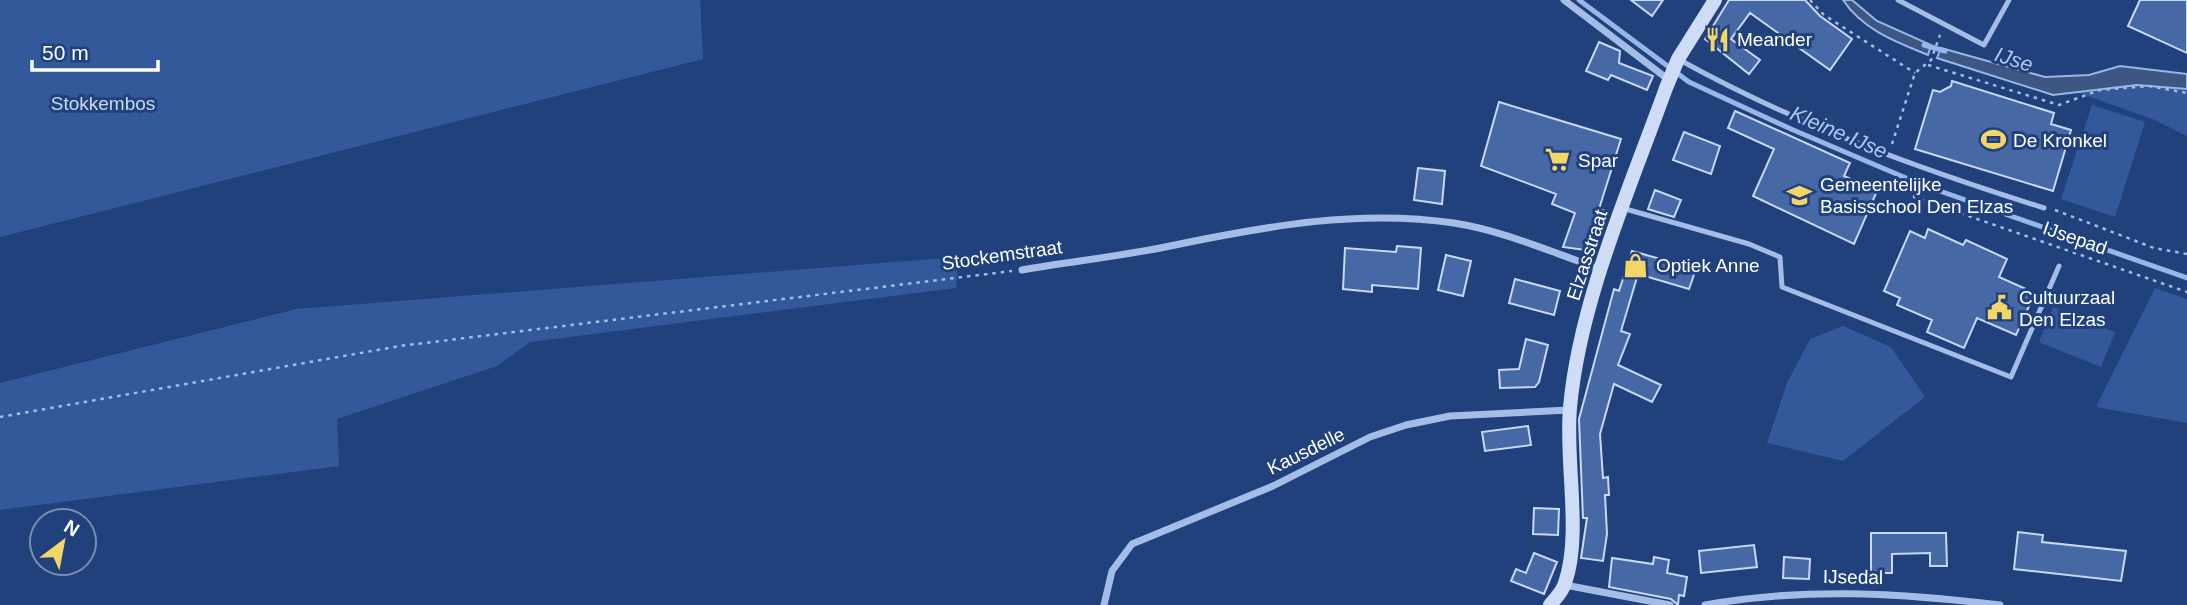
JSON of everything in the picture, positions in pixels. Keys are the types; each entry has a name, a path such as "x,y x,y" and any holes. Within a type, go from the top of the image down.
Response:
{"street":[{"path":"1564,0 1673,70"},
{"name":"Elzasstraat","path":"1565,585 1573,541 1568,467 1569,410 1581,338 1622,208 1673,70 1715,0"},
{"name":"Stockemstraat","path":"1022,270 1293,222 1340,218 1419,219 1455,223 1496,233 1602,270"},
{"name":"Kausdelle","path":"1104,605 1112,571 1132,544 1273,486 1370,437 1405,425 1450,416 1569,410"},
{"path":"1550,605 1565,585 1670,605"},
{"name":"IJsedal","path":"1705,605 1818,592 1909,594 2000,605"}],"lane":[{"path":"1898,0 1984,44 2009,0"},
{"path":"1673,70 1888,157 2044,208"},
{"path":"1622,208 1749,244 1780,257 1782,287 2011,377 2059,266"}],"path":[{"path":"1810,0 1824,15 1915,73"},
{"path":"1888,157 1915,73 1928,65 1938,40"},
{"path":"1928,65 2059,105 2100,90 2149,86 2187,93"},
{"name":"IJsepad","path":"1921,175 1915,196 2187,292"},
{"path":"2044,208 2061,211 2087,224 2154,248 2187,254"},
{"name":"Stockemstraat","path":"0,417 400,346 1022,270"}],"green space":[{"name":"Stokkembos","path":"0,0 700,0 703,59 0,237"},
{"path":"2187,73 2187,136 2155,120 2065,88"},
{"path":"2092,105 2145,122 2115,217 2061,199"},
{"path":"958,257 956,288 530,342 497,366 337,419 339,466 0,510 0,383 297,309"},
{"path":"2155,288 2187,299 2187,423 2096,407"},
{"path":"2053,307 2115,332 2101,367 2039,342"},
{"path":"1843,326 1891,347 1925,397 1843,461 1767,443 1787,383 1810,339"}],"shaded area":[{"path":"1843,0 1852,0 1877,21 1931,45 1928,55 1892,40 1870,27"},
{"path":"1941,48 2045,77 2089,75 2120,66 2187,74 2187,89 2137,85 2053,95 1937,58"}],"building":[{"path":"1631,0 1663,0 1652,16"},
{"path":"1729,0 1805,0 1820,16 1852,39 1830,70 1750,13 1731,39 1760,60 1749,74 1705,39"},
{"path":"2140,0 2187,0 2187,53 2128,26"},
{"path":"1599,42 1620,51 1619,63 1653,76 1647,90 1611,75 1608,80 1586,71"},
{"name":"De Kronkel","path":"1952,81 2054,113 2051,124 2071,130 2053,191 1915,149 1933,90 1940,92 1951,86"},
{"path":"1499,102 1621,139 1599,209 1606,211 1598,232 1585,250 1563,247 1575,213 1552,204 1556,194 1481,166"},
{"path":"1735,111 1850,163 1844,176 1877,191 1854,244 1753,196 1774,149 1728,128"},
{"path":"1684,132 1720,146 1711,174 1673,160"},
{"path":"1418,168 1445,171 1442,204 1414,200"},
{"path":"1655,190 1681,200 1674,217 1648,209"},
{"path":"1928,229 1963,245 1966,240 2007,259 1999,277 2035,293 2016,335 1977,318 1964,348 1927,332 1932,320 1897,305 1900,298 1884,291 1910,231 1925,238"},
{"path":"1397,246 1421,248 1418,289 1372,285 1372,292 1343,289 1345,248 1396,252"},
{"path":"1632,251 1696,269 1689,289 1638,274 1621,331 1630,334 1618,365 1661,385 1652,402 1614,384 1600,434 1603,478 1608,477 1609,495 1605,495 1607,534 1603,561 1581,558 1587,518 1583,518 1579,419 1614,289 1619,291"},
{"path":"1446,255 1471,261 1463,296 1438,290"},
{"path":"1515,279 1560,291 1554,315 1509,303"},
{"path":"1526,339 1548,345 1539,382 1535,387 1500,388 1499,370 1519,369"},
{"path":"1528,426 1531,445 1485,451 1482,432"},
{"path":"1534,508 1559,509 1558,535 1533,534"},
{"path":"2018,532 2043,535 2042,542 2126,551 2121,581 2014,569"},
{"path":"1871,533 1946,533 1947,566 1930,566 1930,553 1892,554 1892,573 1871,573"},
{"path":"1754,545 1757,567 1701,573 1699,551"},
{"path":"1534,553 1557,562 1544,594 1511,581 1516,569 1526,573"},
{"path":"1654,557 1669,560 1667,573 1687,577 1684,596 1679,595 1678,605 1671,599 1609,587 1612,558 1653,564"},
{"path":"1784,557 1810,559 1809,579 1783,578"}],"waterway":[{"name":"Kleine IJse","path":"1579,0 1689,82 1791,129 1920,184 2187,278"},
{"name":"IJse","path":"1924,45 1945,51"}],"place":[{"name":"Meander","path":"1717,39"},
{"name":"De Kronkel","path":"1993,140"},
{"name":"Spar","path":"1558,160"},
{"name":"Gemeentelijke Basisschool Den Elzas","path":"1800,195"},
{"name":"Optiek Anne","path":"1636,265"},
{"name":"Cultuurzaal Den Elzas","path":"1999,308"}]}
